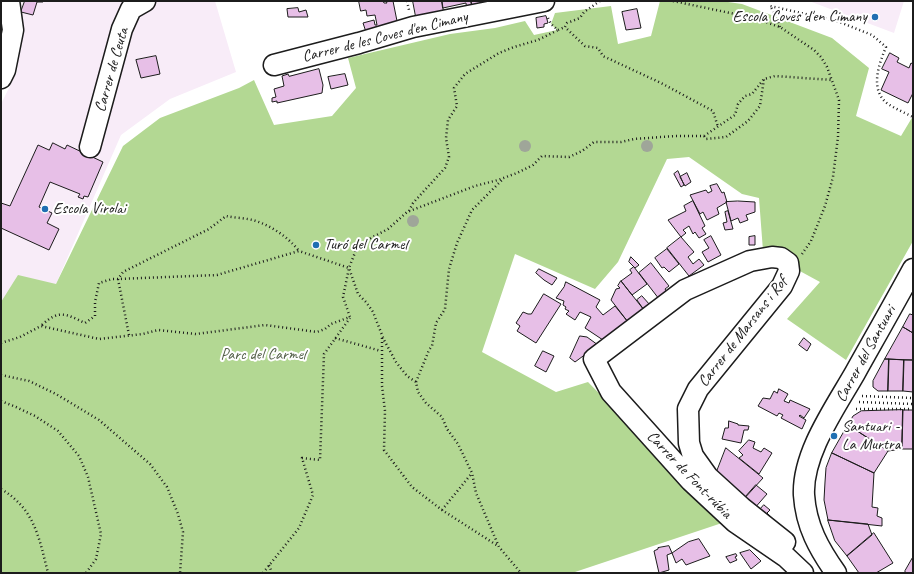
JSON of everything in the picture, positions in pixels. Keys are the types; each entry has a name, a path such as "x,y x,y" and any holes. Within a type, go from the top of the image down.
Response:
{"street":[{"path":"1,78 5,70 13,30 9,1"},
{"name":"Carrer de Ceuta","path":"90,147 122,29 131,9 145,1"},
{"name":"Carrer de les Coves d'en Cimany","path":"274,65 359,43 412,27 546,8"},
{"name":"Carrer de Marsans i Rof","path":"594,359 685,290 750,262 772,257 781,258 788,262 789,271 782,286 698,389 688,409 689,443 693,456 738,514"},
{"name":"Carrer del Santuari","path":"836,573 819,547 811,530 804,495 808,462 824,429 913,269"},
{"name":"Carrer de Font-rúbia","path":"594,359 610,392 690,481 738,514 786,558 806,567"}],"path":[{"path":"408,212 413,203 445,168 449,157 446,138 448,120 457,106 454,88 464,74 499,53 538,40 565,27 567,23 580,18 584,12 600,1"},
{"path":"673,1 754,18 780,27 814,50 821,57 832,80 839,100 839,110 833,177 826,206 811,241 802,254 788,262"},
{"path":"780,27 776,15 770,6 837,21 872,35 886,47 879,66 877,84 880,96 887,103 913,117"},
{"path":"546,8 551,24 558,30"},
{"path":"565,27 585,46 598,48 603,56 661,83 713,111 718,127"},
{"path":"704,136 735,116 738,104 745,96 752,94 764,79 775,76 832,80"},
{"path":"350,317 344,297 349,268 356,250 371,238 388,229 408,212 475,186 517,173 533,165 542,156 569,157 582,151 594,142 621,142 634,139 675,136 704,136 706,139 726,137 748,121 760,106 764,79"},
{"path":"504,178 472,210 457,242 449,269 445,309 436,323 432,346 416,382 418,392 426,403 442,417 447,429 458,444 472,473 476,493 499,546 521,573"},
{"path":"129,335 118,279 123,272 209,229 226,216 256,221 279,232 291,241 299,251 349,268"},
{"path":"1,343 20,337 41,326 50,318 65,314 85,323 95,316 95,302 99,283 112,279 217,275 299,251"},
{"path":"349,268 358,294 373,312 382,335 396,362 407,376 416,382"},
{"path":"41,326 99,339 143,334 158,330 196,334 265,325 307,332 317,332 325,329 331,324 350,317"},
{"path":"263,573 299,528 313,495 302,458 320,460 324,354 350,317"},
{"path":"382,335 382,386 385,411 384,450 412,487 442,510 499,546"},
{"path":"335,338 381,351"},
{"path":"1,376 29,382 56,394 99,420 150,464 166,487 178,514 183,532 180,573"},
{"path":"862,396 913,398"},
{"path":"902,398 902,409"},
{"path":"1,401 35,416 58,431 78,456 88,477 101,534 96,560 86,573"},
{"path":"859,402 913,404"},
{"path":"856,409 913,409"},
{"path":"442,510 472,473"},
{"path":"1,489 23,506 34,523 48,573"},
{"path":"269,565 272,573"}],"shaded area":[{"name":"Escola Virolai","path":"20,1 215,1 236,72 170,99 121,135 56,284 1,336 1,104 17,72 20,35"},
{"name":"Escola Coves d'en Cimany","path":"809,1 904,1 894,33"}],"green space":[{"name":"Parc del Carmel","path":"660,1 721,1 742,4 832,38 869,68 856,116 901,136 913,116 913,241 846,360 787,319 820,282 763,251 759,198 742,194 689,157 667,159 618,262 595,289 515,254 482,352 556,392 588,382 725,522 572,573 1,573 1,302 18,275 56,284 123,146 160,118 239,88 254,80 274,125 332,116 356,88 348,58 450,34 495,28 525,21 534,35 557,30 551,24 555,13 611,6 618,44 651,36"}],"building":[{"path":"25,1 43,2 37,2 33,15 21,12"},
{"path":"359,1 383,1 384,3 387,3 386,1 393,1 398,26 366,32 363,23 374,20 375,25 377,25 375,15 367,16 366,10 361,11"},
{"path":"413,1 442,1 444,16 417,22"},
{"path":"442,1 471,1 473,10 467,12 466,3 443,8"},
{"path":"471,1 496,1 473,10"},
{"path":"298,8 299,12 306,10 308,17 288,17 287,9"},
{"path":"637,9 641,28 626,30 622,12"},
{"path":"546,16 548,23 544,24 544,27 537,28 536,18"},
{"path":"890,53 899,58 897,62 909,68 911,63 913,64 913,93 908,103 881,90 889,72 882,69"},
{"path":"156,56 160,74 141,78 136,60"},
{"path":"319,69 323,85 322,93 277,103 277,101 272,102 272,98 276,97 274,89 284,86 282,76 288,74 289,76"},
{"path":"345,74 348,85 331,89 328,77"},
{"path":"53,143 65,149 67,145 103,162 88,197 84,196 83,199 78,197 80,194 50,182 39,207 52,213 47,223 59,229 49,250 1,228 1,203 10,206 38,145 49,150"},
{"path":"678,171 684,185 681,187 674,174"},
{"path":"687,173 691,182 685,186 680,177"},
{"path":"717,184 722,193 724,192 727,202 717,208 719,214 707,220 703,212 700,214 690,195 706,190 708,193 712,191 710,186"},
{"path":"693,201 705,226 702,228 706,234 699,238 695,232 693,234 689,226 683,230 686,233 681,237 668,220 686,211 684,206"},
{"path":"726,202 755,202 755,212 746,215 748,220 740,223 738,218 731,221"},
{"path":"728,211 733,229 725,230 723,223 727,222 725,212"},
{"path":"711,236 721,255 708,262 702,252 709,248 704,240"},
{"path":"755,236 755,245 749,245 749,237"},
{"path":"681,237 694,252 688,257 693,264 699,259 704,265 689,276 667,248"},
{"path":"667,249 679,264 669,272 664,267 662,268 655,258"},
{"path":"631,257 639,265 635,268 629,262"},
{"path":"651,263 669,286 665,289 667,292 659,299 639,273"},
{"path":"634,267 647,284 632,295 621,281 632,273 630,270"},
{"path":"539,269 557,278 552,285 536,273"},
{"path":"621,281 644,310 628,322 611,300 616,289 620,288 618,286"},
{"path":"566,282 600,300 596,307 603,315 615,306 628,322 603,340 585,328 591,317 580,312 575,320 566,314 569,311 565,309 566,307 563,305 564,301 556,298"},
{"path":"544,294 561,304 536,343 517,331 520,326 516,323 523,312 531,314"},
{"path":"642,296 650,305 644,310 637,300"},
{"path":"910,314 913,315 913,333 903,327"},
{"path":"903,327 913,333 913,360 885,359"},
{"path":"580,336 587,337 598,345 575,362 570,358"},
{"path":"804,338 811,344 807,351 799,345"},
{"path":"543,351 554,356 546,372 535,366"},
{"path":"885,359 889,359 888,391 878,391 873,387 873,381"},
{"path":"889,359 904,360 903,391 888,391"},
{"path":"904,360 913,360 913,392 903,391"},
{"path":"779,389 788,394 784,401 789,403 790,400 810,409 804,418 800,415 799,416 806,420 802,429 781,418 783,415 779,413 777,416 758,406 763,398 770,399 774,391 777,393"},
{"path":"903,410 913,410 913,449 902,449"},
{"path":"903,410 902,449 888,451 848,425 853,416 861,411"},
{"path":"729,421 738,425 749,426 748,430 744,430 741,443 722,439 725,428 728,428"},
{"path":"848,425 888,451 874,473 832,453"},
{"path":"749,440 755,442 753,448 761,452 764,448 772,453 759,474 739,458 743,455 739,451"},
{"path":"726,448 763,478 742,501 714,479"},
{"path":"832,453 874,473 872,507 878,508 877,516 882,518 882,526 828,520 824,500 825,482 826,468"},
{"path":"756,485 767,494 753,510 742,501"},
{"path":"764,505 770,510 767,513 770,516 767,521 757,513"},
{"path":"828,520 868,524 872,535 847,556 835,541"},
{"path":"874,533 893,563 876,573 859,573 847,556"},
{"path":"699,539 710,556 686,565 682,559 676,563 672,553 688,542"},
{"path":"669,546 672,553 667,555 669,570 659,573 654,551 658,548"},
{"path":"750,550 761,561 751,569 740,553"},
{"path":"736,554 737,556 735,557 737,560 730,563 726,557"},
{"path":"913,557 913,573 905,573 905,571"}],"place":[{"name":"Escola Coves d'en Cimany","path":"875,17"},
{"name":"Escola Virolai","path":"45,209"},
{"name":"Turó del Carmel","path":"316,245"},
{"name":"Santuari - La Murtra","path":"834,436"}]}
